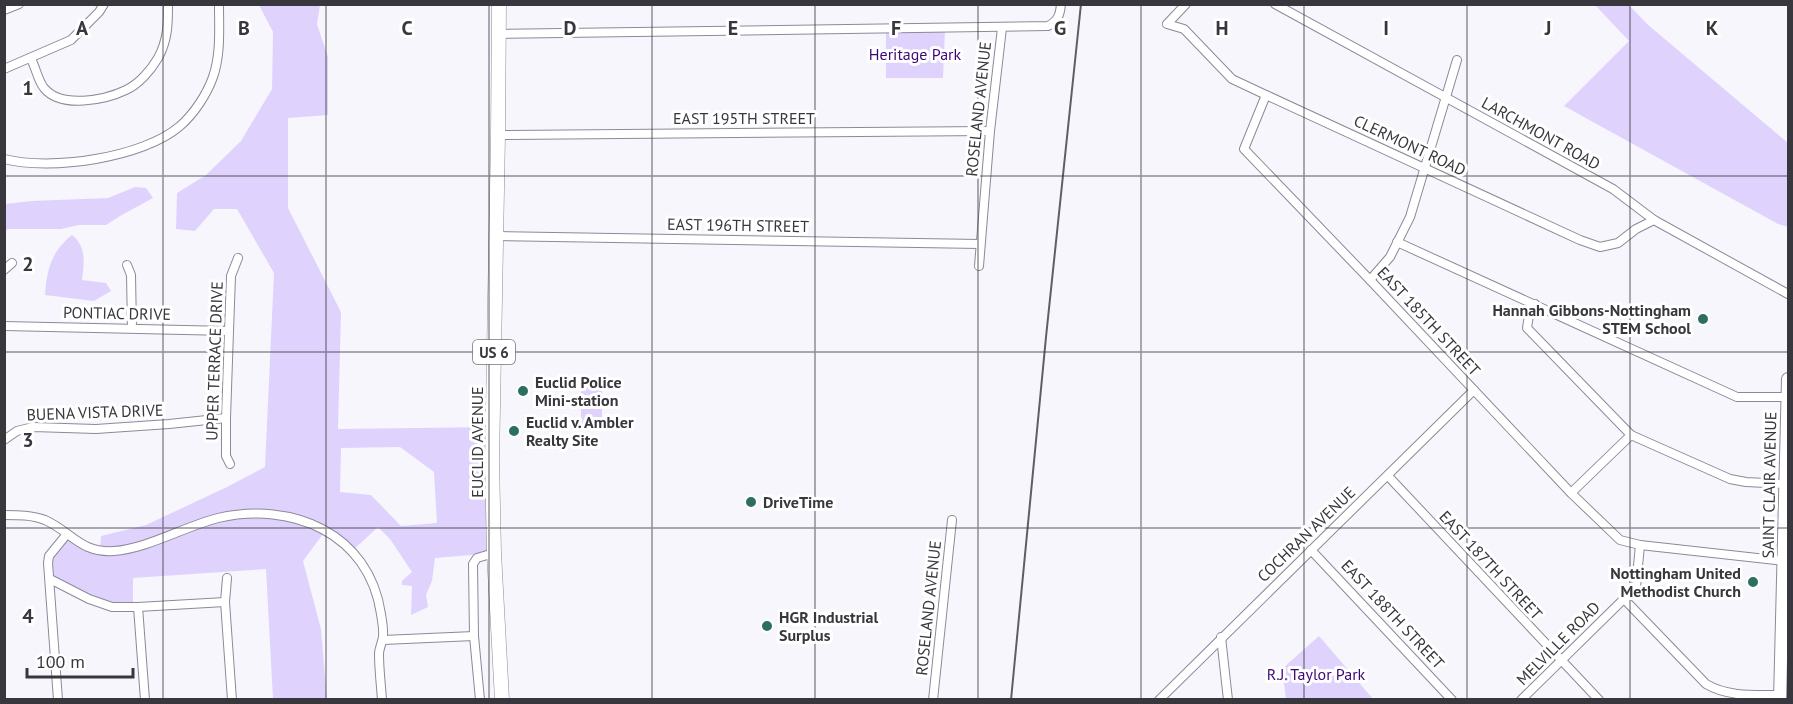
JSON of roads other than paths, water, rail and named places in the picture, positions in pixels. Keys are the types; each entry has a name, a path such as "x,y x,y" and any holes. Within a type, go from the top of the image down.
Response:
{"main road":[{"name":"EUCLID AVENUE","path":"499,4 492,461 494,553 502,699"}],"street":[{"path":"4,10 19,4"},
{"path":"4,69 71,40 104,4"},
{"path":"31,59 43,87 64,101 87,100 127,90 152,68 162,51 168,34 168,4"},
{"path":"4,159 16,162 49,163 102,158 151,144 180,126 202,100 213,78 219,46 219,4"},
{"name":"ROSELAND AVENUE","path":"979,266 990,131 1002,28 1048,26 1055,23 1060,14 1061,4"},
{"name":"CLERMONT ROAD","path":"1186,4 1167,24 1184,29 1232,80 1266,96 1580,240 1600,247 1617,243 1636,229 1654,220"},
{"name":"LARCHMONT ROAD","path":"1275,4 1613,189 1654,220 1788,294"},
{"path":"498,34 1002,28"},
{"path":"1370,279 1390,257 1410,217 1457,60"},
{"name":"EAST 185TH STREET","path":"1266,96 1244,149 1571,493 1620,540 1640,545"},
{"name":"EAST 195TH STREET","path":"498,135 990,131"},
{"name":"EAST 196TH STREET","path":"496,236 980,244"},
{"path":"1397,242 1737,397 1788,398"},
{"name":"UPPER TERRACE DRIVE","path":"230,464 226,456 226,418 231,276 238,258"},
{"path":"4,270 12,263"},
{"path":"127,264 131,275 132,328"},
{"path":"1535,304 1529,315 1527,328 1631,435 1730,479 1785,484"},
{"name":"PONTIAC DRIVE","path":"4,327 229,331"},
{"name":"SAINT CLAIR AVENUE","path":"1780,697 1788,379"},
{"name":"COCHRAN AVENUE","path":"1159,699 1474,390"},
{"name":"BUENA VISTA DRIVE","path":"4,440 18,431 33,427 96,429 226,418"},
{"path":"1571,493 1631,435"},
{"name":"EAST 187TH STREET","path":"1388,476 1599,699"},
{"path":"4,515 36,517 54,525 87,547 111,551 131,547 191,526 233,515 273,515 308,522 326,530 361,562 375,588 381,612 383,640 379,654 382,699"},
{"name":"ROSELAND AVENUE","path":"933,699 952,520"},
{"path":"58,699 48,564 49,556 67,534"},
{"path":"1640,545 1784,561"},
{"name":"MELVILLE ROAD","path":"1521,699 1636,587 1640,545"},
{"name":"EAST 188TH STREET","path":"1311,550 1452,699"},
{"path":"480,699 474,636 473,564 477,558 494,553"},
{"path":"227,578 225,602 232,699"},
{"path":"50,579 112,607 225,602"},
{"path":"1624,599 1706,684 1718,691 1730,694 1780,697"},
{"path":"138,607 145,699"},
{"path":"383,640 474,636"},
{"path":"1221,637 1228,699"}],"railway":[{"path":"1011,700 1081,4"}],"place":[{"name":"Hannah Gibbons-Nottingham STEM School","path":"1703,319"},
{"name":"Euclid Police Mini-station","path":"523,391"},
{"name":"Euclid v. Ambler Realty Site","path":"514,431"},
{"name":"DriveTime","path":"751,502"},
{"name":"Nottingham United Methodist Church","path":"1753,582"},
{"name":"HGR Industrial Surplus","path":"767,626"}],"park label":[{"name":"Heritage Park","path":"915,54"},
{"name":"R.J. Taylor Park","path":"1316,674"}]}
